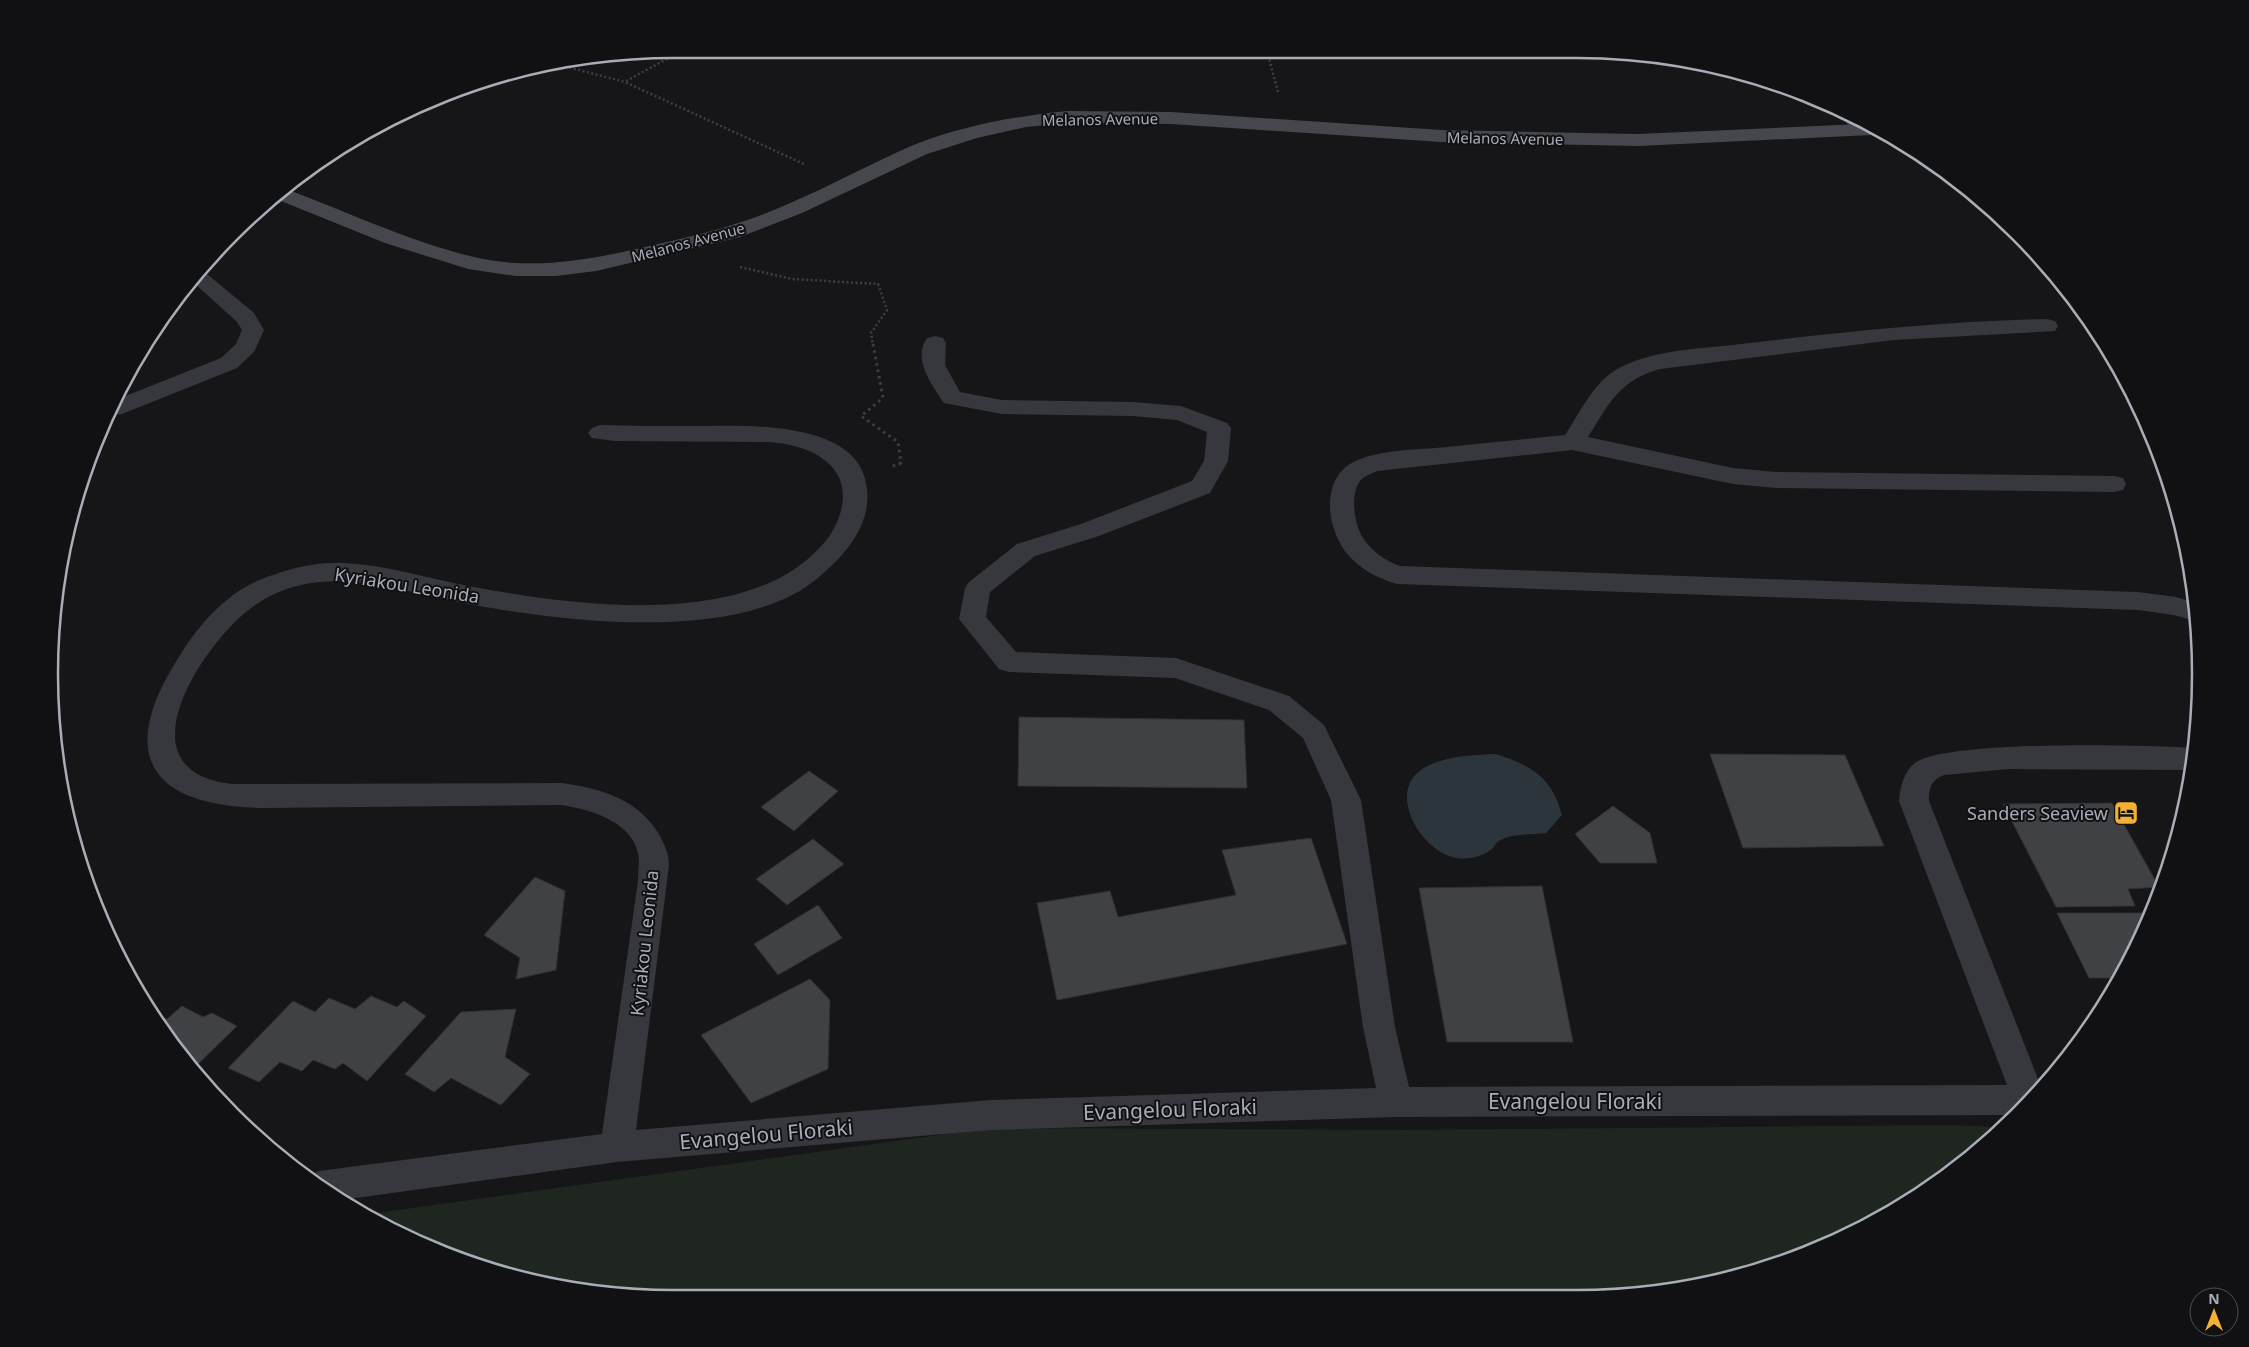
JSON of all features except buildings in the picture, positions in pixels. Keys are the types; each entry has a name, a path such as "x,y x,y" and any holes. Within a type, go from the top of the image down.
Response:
{"street":[{"name":"Melanos Avenue","path":"286,195 393,238 467,262 516,269 596,265 733,233 847,185 920,150 972,133 1026,121 1068,117 1113,116 1441,136 1638,140 1858,126"},
{"path":"119,406 229,363 246,347 253,330 246,318 201,278"},
{"path":"1572,442 1616,380 1637,368 1686,358 1865,334 1985,326 2047,326"},
{"path":"936,343 933,365 952,398 1002,407 1133,409 1182,413 1219,428 1216,461 1201,487 1090,530 1026,550 978,588 972,618 1009,662 1176,668 1279,703 1314,732 1346,800 1379,1027 1396,1102"},
{"path":"600,434 787,436 825,449 841,462 854,480"},
{"path":"2114,484 1776,480 1734,476 1572,442 1394,460 1368,465 1353,474 1343,486 1342,500 1348,533 1359,550 1374,565 1397,575 2138,601 2176,606 2188,610"},
{"name":"Kyriakou Leonida","path":"617,1147 653,881 652,851 640,831 622,812 597,800 577,795 545,793 275,796 201,791 176,776 163,757 160,732 169,698 204,637 228,611 257,590 300,576 334,571 375,576 467,595 553,608 648,613 718,610 760,599 804,580 827,558 845,535 854,508 854,480"},
{"path":"2026,1093 1914,801 1914,786 1926,769 1950,762 1988,759 2185,759"},
{"name":"Evangelou Floraki","path":"330,1185 617,1147 991,1116 1396,1102 2020,1100"}],"path":[{"path":"625,82 668,58"},
{"path":"1269,58 1286,126"},
{"path":"567,67 625,82 847,185"},
{"path":"732,268 741,267 792,279 878,284 887,310 871,333 883,398 861,416 898,442 901,463 854,480"}],"shaded area":[{"path":"1496,754 1520,763 1539,775 1553,791 1562,815 1546,833 1516,835 1506,838 1498,841 1489,851 1471,858 1457,858 1433,847 1415,825 1409,811 1407,798 1409,785 1416,774 1433,763 1443,760"},
{"path":"1947,1125 1993,1127 1918,1186 1884,1207 1811,1243 1735,1269 1696,1278 1616,1288 1576,1290 674,1290 633,1288 553,1278 514,1269 438,1243 376,1213 990,1128 1402,1130"}],"place":[{"name":"Sanders Seaview","path":"2126,813"}]}
